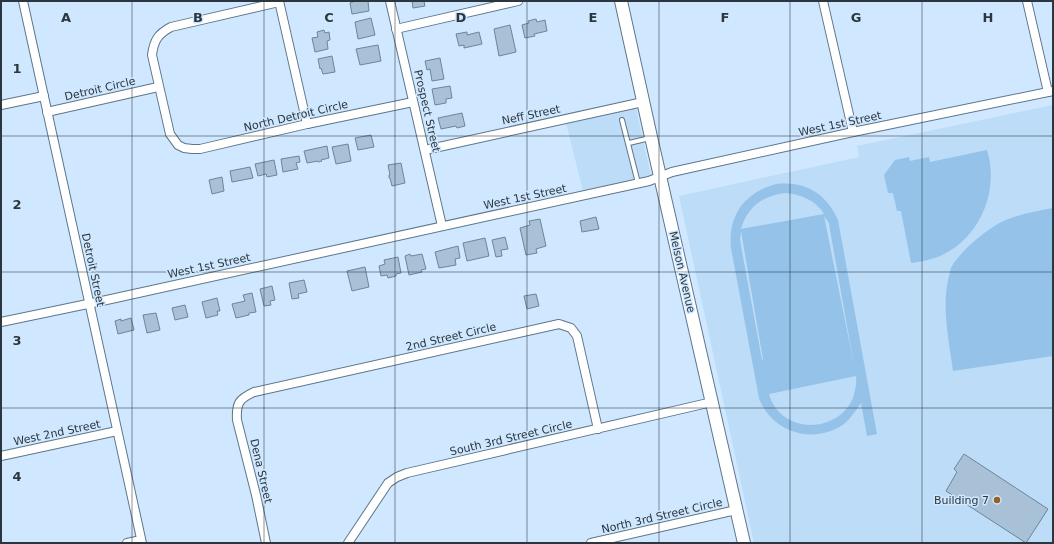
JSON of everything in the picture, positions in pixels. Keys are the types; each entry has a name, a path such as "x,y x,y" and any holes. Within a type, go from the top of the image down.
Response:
{"street":[{"name":"Detroit Street","path":"23,1 141,542"},
{"name":"Prospect Street","path":"390,1 442,226"},
{"path":"396,29 518,1"},
{"name":"Melson Avenue","path":"621,1 744,543"},
{"path":"823,1 853,132"},
{"path":"1027,1 1050,91"},
{"path":"158,87 152,55 153,46 156,39 163,32 171,27 279,2 307,124"},
{"name":"North Detroit Circle","path":"158,87 170,134 178,145 192,150 413,102"},
{"name":"Detroit Circle","path":"47,112 158,87"},
{"name":"West 1st Street","path":"1,322 650,181 672,172 853,132 1050,91"},
{"path":"1,105 44,96"},
{"name":"Neff Street","path":"424,150 643,102"},
{"name":"2nd Street Circle","path":"238,404 244,397 254,392 559,324 571,328 577,336 598,429"},
{"name":"South 3rd Street Circle","path":"348,543 388,483 407,473 712,402"},
{"name":"Dena Street","path":"238,404 236,411 237,420 256,495 266,543"},
{"name":"West 2nd Street","path":"1,456 117,431"},
{"name":"North 3rd Street Circle","path":"592,543 623,540 736,510"},
{"path":"127,543 141,542"}],"lane":[{"path":"622,120 638,183"},
{"path":"629,143 651,138"}],"shaded area":[{"path":"1053,105 1053,543 754,543 679,196 859,157 857,146"},
{"path":"636,108 651,176 583,191 566,123"},
{"path":"987,150 991,182 983,213 975,227 965,239 938,257 911,263 901,211 897,211 893,193 888,193 884,175 895,160 909,157 910,161 929,157 930,162"},
{"path":"776,184 805,187 821,196 838,220 877,434 867,436 861,403 844,424 835,429 825,433 804,434 794,432 776,422 768,414 759,398 731,248 731,236 735,216 740,207 755,193","holes":["785,193 802,196 817,205 824,214 741,229 751,209 763,200","824,216 829,223 854,365","741,231 762,360 740,239","856,376 853,398 845,410 835,419 822,424 809,425 796,423 785,417 775,407 769,394"]},
{"path":"1053,208 1053,356 953,371 946,314 946,291 951,268 968,247 999,223 1023,214"}],"building":[{"path":"355,1 368,1 369,11 352,14 350,3"},
{"path":"412,1 424,1 425,6 413,8"},
{"path":"371,18 375,35 358,39 355,22"},
{"path":"536,19 537,22 545,20 547,31 525,38 522,25 529,23 528,21"},
{"path":"510,25 516,52 499,56 494,29"},
{"path":"324,30 325,33 329,32 330,40 327,41 328,49 315,52 312,38 318,37 317,32"},
{"path":"467,32 467,35 479,32 482,44 464,48 464,45 459,46 456,34"},
{"path":"378,45 381,61 360,65 356,49"},
{"path":"332,56 335,72 323,74 321,68 320,69 318,59"},
{"path":"440,58 444,79 432,81 430,69 427,70 425,61"},
{"path":"450,86 452,98 446,99 446,103 435,105 432,89"},
{"path":"462,113 465,126 441,129 438,118"},
{"path":"371,135 374,147 358,150 355,138"},
{"path":"348,144 351,161 336,164 332,147"},
{"path":"327,146 329,158 318,162 307,163 304,151"},
{"path":"299,156 300,162 296,163 298,169 283,172 281,159"},
{"path":"274,160 277,175 267,177 266,174 258,176 255,164"},
{"path":"401,163 405,183 392,186 389,178 390,175 388,165"},
{"path":"250,167 253,178 232,182 230,171"},
{"path":"222,177 224,191 212,194 209,180"},
{"path":"596,217 599,229 582,232 580,221"},
{"path":"540,219 546,246 536,249 537,253 526,255 520,228 530,225 529,221"},
{"path":"505,237 508,249 501,250 502,256 496,257 492,240"},
{"path":"485,238 489,256 467,261 463,243"},
{"path":"458,246 460,258 455,259 456,265 439,268 435,252"},
{"path":"410,254 411,256 422,254 426,269 421,270 422,272 409,275 405,256"},
{"path":"398,257 401,273 388,278 387,275 381,276 379,266 385,264 384,260"},
{"path":"365,267 369,287 352,291 347,271"},
{"path":"304,280 307,292 298,294 299,298 292,299 289,283"},
{"path":"272,286 275,300 270,301 271,305 264,306 260,289"},
{"path":"252,293 256,312 236,318 232,304 245,301 243,295"},
{"path":"536,294 539,306 527,309 524,296"},
{"path":"217,298 220,311 217,311 218,315 206,318 202,302"},
{"path":"185,305 188,317 175,320 172,308"},
{"path":"156,313 160,330 147,333 143,315"},
{"path":"131,318 134,330 118,334 115,321"},
{"name":"Building 7","path":"964,454 1048,509 1026,543 946,491 957,472 954,469"}],"place":[{"name":"Building 7","path":"997,500"}]}
